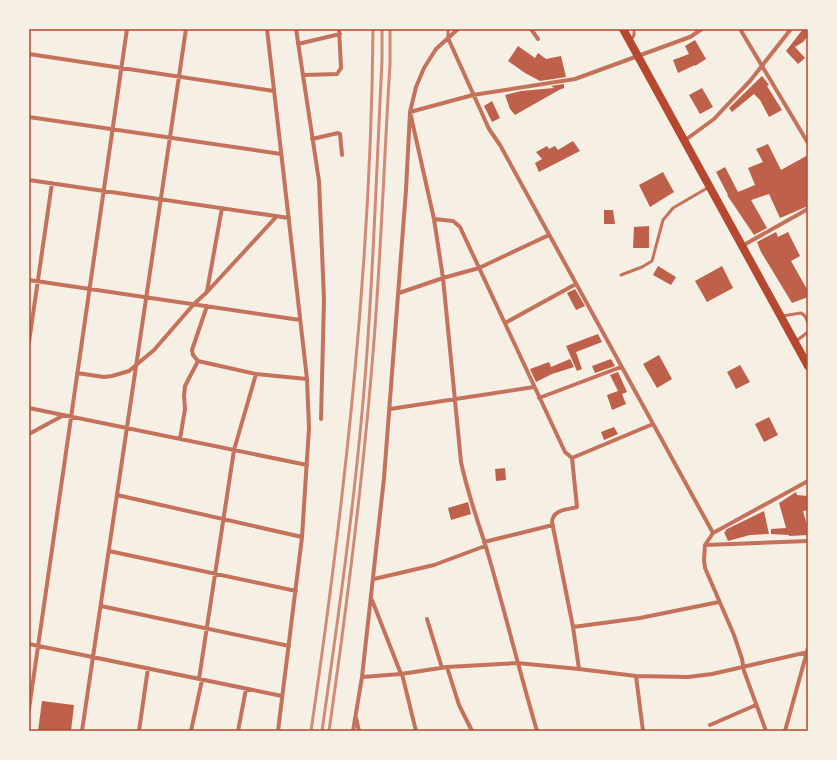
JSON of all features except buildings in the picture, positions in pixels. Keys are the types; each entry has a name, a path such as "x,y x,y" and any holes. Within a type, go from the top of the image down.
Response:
{"main road":[{"path":"623,29 808,366"}],"street":[{"path":"29,709 127,29"},
{"path":"82,731 186,29"},
{"path":"267,29 307,378 309,428 302,537 278,731"},
{"path":"296,29 319,181 324,299 321,419"},
{"path":"304,75 337,74 340,71 342,68 339,29"},
{"path":"353,731 362,678 372,597 384,478 399,293 410,112 416,87 424,68 436,49 458,29"},
{"path":"531,29 538,39"},
{"path":"410,112 473,95 575,79 638,57 690,36 702,29"},
{"path":"740,29 808,143"},
{"path":"684,142 714,119 730,103 750,81 761,65 791,29"},
{"path":"298,44 340,34"},
{"path":"448,38 489,129 500,145 713,533"},
{"path":"29,54 274,91"},
{"path":"410,112 434,220 443,278 461,462 466,486 485,544 537,731"},
{"path":"29,117 281,154"},
{"path":"312,139 338,133 340,134 342,155"},
{"path":"29,180 289,218"},
{"path":"29,342 52,183"},
{"path":"207,292 222,208"},
{"path":"742,246 808,209"},
{"path":"78,373 104,377 129,371 154,350 194,304 207,292 277,216"},
{"path":"434,220 448,220 456,223 460,228 565,452 572,458 578,507 556,513 553,517 553,525 573,627 579,669"},
{"path":"399,293 479,268 549,234"},
{"path":"29,280 300,320"},
{"path":"504,323 576,284"},
{"path":"207,306 192,350 193,355 198,361 256,374 307,378"},
{"path":"180,439 185,409 185,386 198,361"},
{"path":"539,398 621,367"},
{"path":"191,731 234,450 256,374"},
{"path":"390,409 534,387"},
{"path":"29,408 307,465"},
{"path":"29,434 64,415"},
{"path":"572,458 653,424"},
{"path":"766,731 744,672 734,635 704,564 705,545 713,533 808,481"},
{"path":"117,495 224,518 302,537"},
{"path":"374,579 434,565 485,544 553,525"},
{"path":"705,545 808,541"},
{"path":"109,551 296,591"},
{"path":"372,597 402,674 416,731"},
{"path":"573,627 640,618 720,602"},
{"path":"101,606 289,646"},
{"path":"427,619 444,668 459,705 472,731"},
{"path":"29,644 282,696"},
{"path":"362,678 444,668 517,663 636,676 688,677 712,674 808,650 785,731"},
{"path":"139,731 148,668"},
{"path":"636,676 643,731"},
{"path":"238,731 246,688"},
{"path":"710,725 756,705"},
{"path":"355,714 359,731"}],"lane":[{"path":"448,29 448,38"},
{"path":"630,41 634,35 634,29"},
{"path":"621,275 642,267 652,261 662,220 673,208 709,187"},
{"path":"781,316 802,313 808,324"},
{"path":"795,343 808,332"}],"railway":[{"path":"311,731 335,556 354,381 367,205 373,29"},
{"path":"322,731 348,542 359,447 374,243 382,29"},
{"path":"329,731 354,542 369,401 376,317 390,64 390,29"}]}
